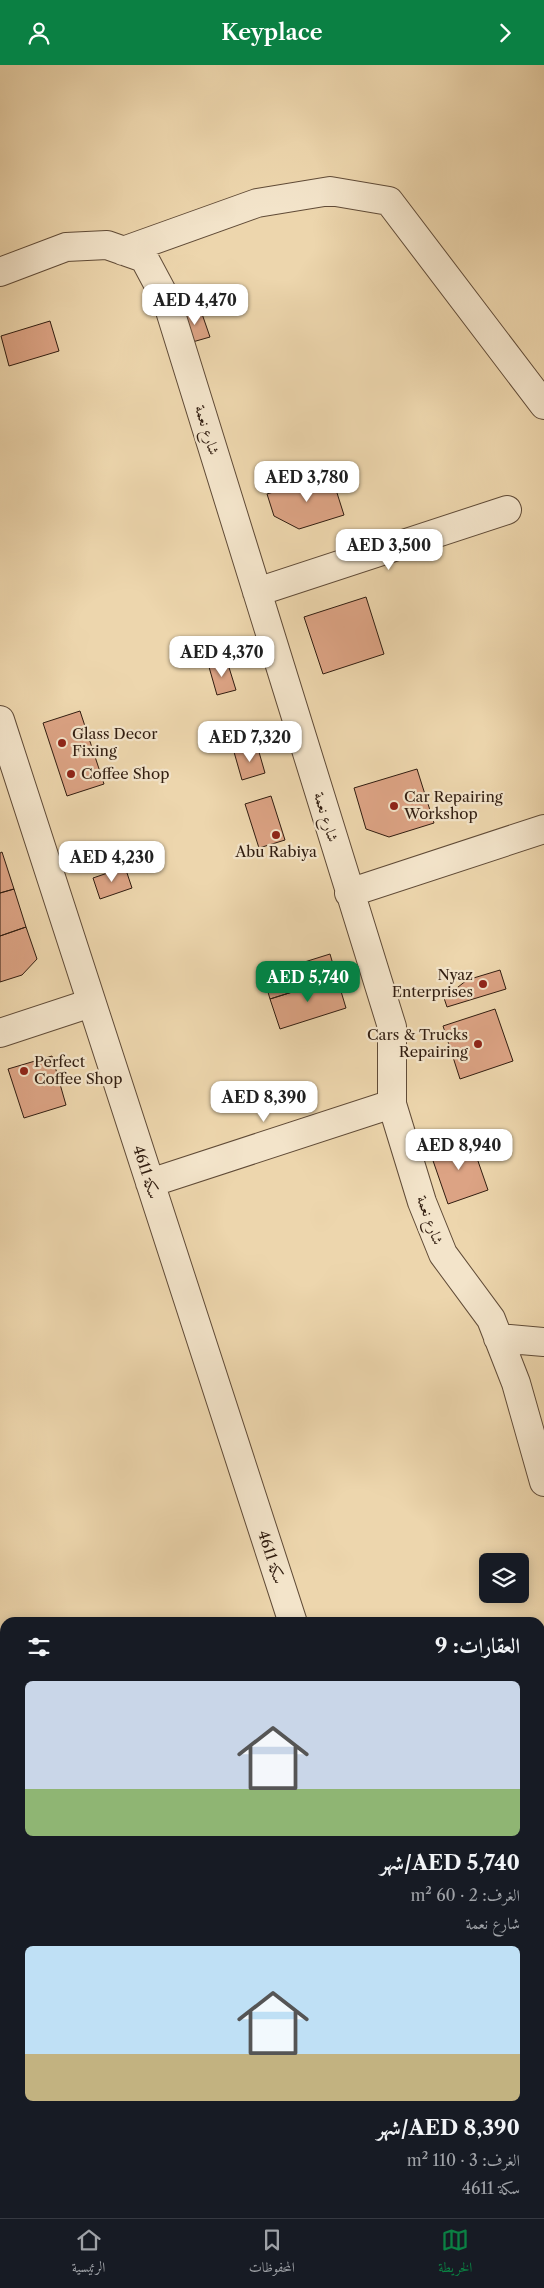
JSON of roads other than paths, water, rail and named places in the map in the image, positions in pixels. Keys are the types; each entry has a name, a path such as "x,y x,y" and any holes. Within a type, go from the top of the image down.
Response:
{"street":[{"path":"123,251 258,203 330,191 390,201 544,405"},
{"name":"شارع نعمة","path":"0,272 66,247 107,245 144,258 167,301 392,1027 392,1103 422,1202 442,1255 491,1319 516,1383 544,1482"},
{"path":"257,592 507,510"},
{"name":"سكة 4611","path":"0,720 6,760 91,1003 291,1617"},
{"path":"349,893 544,829"},
{"path":"0,1033 91,1003"},
{"path":"150,1183 392,1103"},
{"path":"498,1338 544,1342"}],"place":[{"name":"Glass Decor Fixing","path":"62,743"},
{"name":"Coffee Shop","path":"71,774"},
{"name":"Car Repairing Workshop","path":"394,806"},
{"name":"Abu Rabiya","path":"276,835"},
{"name":"Nyaz Enterprises","path":"483,984"},
{"name":"Cars & Trucks Repairing","path":"478,1044"},
{"name":"Perfect Coffee Shop","path":"24,1071"}]}
